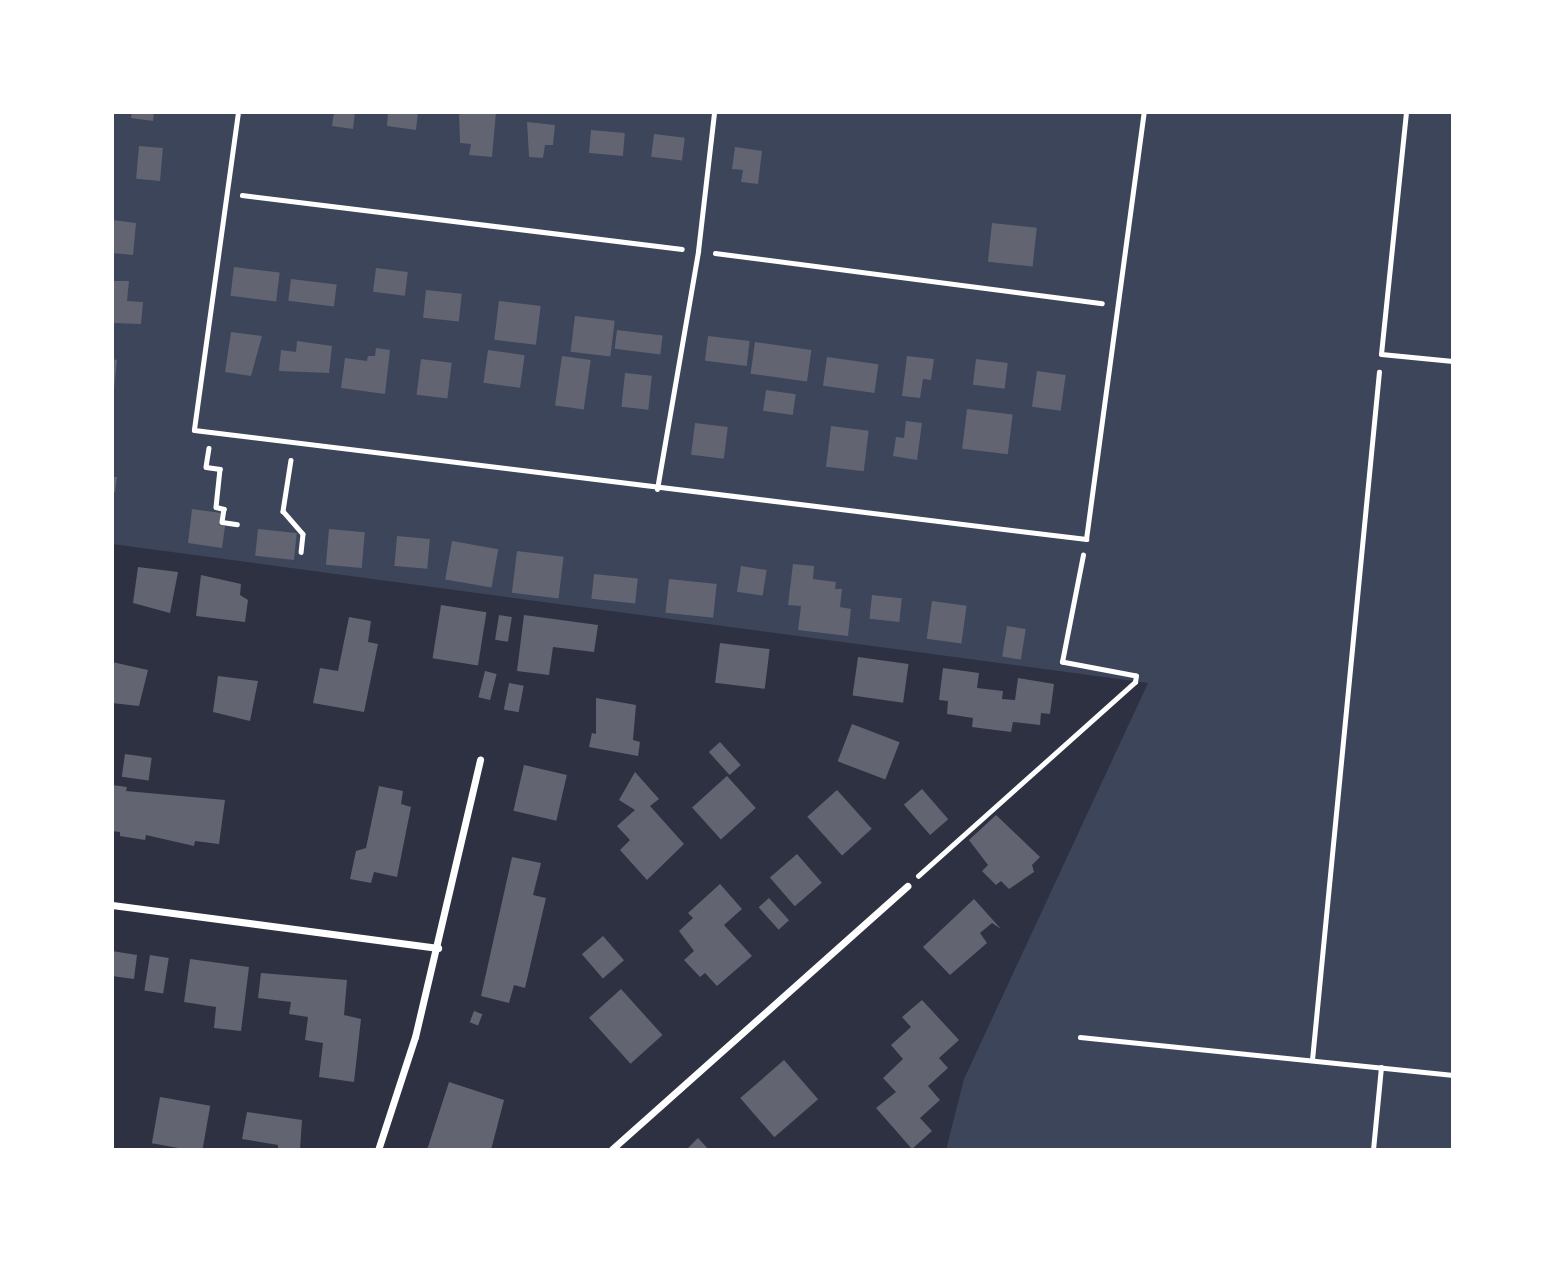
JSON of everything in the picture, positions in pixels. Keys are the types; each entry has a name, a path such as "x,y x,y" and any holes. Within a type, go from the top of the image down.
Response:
{"street":[{"path":"378,1150 438,948 480,759"},
{"path":"611,1150 907,886"},
{"path":"112,905 438,948"}],"lane":[{"path":"239,112 194,430 657,489 1086,539 1144,112"},
{"path":"657,489 698,251 714,112"},
{"path":"1406,112 1381,354 1453,361"}],"path":[{"path":"228,193 1116,305"},
{"path":"1312,1060 1381,354"},
{"path":"211,432 206,467 220,469 216,508 224,509 222,522 237,524"},
{"path":"294,442 283,512 303,534 301,552"},
{"path":"907,886 1135,682 1136,676 1062,662 1086,539"},
{"path":"1080,1037 1453,1074"},
{"path":"1373,1150 1381,1068"}],"shaded area":[{"path":"112,112 1453,112 1453,1150 946,1150 964,1079 1148,683 112,544"}],"building":[{"path":"132,112 154,112 153,121 131,118"},
{"path":"334,112 355,112 353,129 332,126"},
{"path":"388,112 418,112 416,130 387,126"},
{"path":"459,112 496,112 492,157 469,155 471,144 460,143"},
{"path":"527,122 555,125 553,145 545,145 543,158 529,157"},
{"path":"591,130 625,133 623,156 589,153"},
{"path":"654,134 685,138 682,161 651,157"},
{"path":"139,146 163,148 160,181 136,179"},
{"path":"735,147 762,151 758,184 741,182 743,170 732,169"},
{"path":"112,220 136,223 133,255 112,253"},
{"path":"992,223 1037,228 1033,266 988,262"},
{"path":"234,267 280,273 276,301 230,296"},
{"path":"376,268 408,272 405,296 373,292"},
{"path":"291,279 337,285 334,306 288,301"},
{"path":"112,281 129,281 127,301 143,302 141,324 112,323"},
{"path":"426,290 462,294 459,322 423,318"},
{"path":"499,301 541,306 536,345 494,340"},
{"path":"575,316 615,321 610,357 571,352"},
{"path":"617,330 663,336 660,354 615,349"},
{"path":"231,332 262,336 251,376 225,372"},
{"path":"708,336 750,341 747,366 705,361"},
{"path":"297,341 332,346 329,373 279,371 281,350 296,352"},
{"path":"755,342 811,350 807,382 751,374"},
{"path":"376,348 390,350 385,394 341,388 345,358 367,361 368,356 375,356"},
{"path":"488,350 525,355 520,388 483,383"},
{"path":"562,356 591,360 584,410 555,406"},
{"path":"907,356 934,359 931,380 923,379 920,398 902,396"},
{"path":"827,357 878,364 874,393 823,386"},
{"path":"112,359 117,360 114,390 112,390"},
{"path":"421,359 452,363 447,399 417,395"},
{"path":"976,359 1008,363 1005,389 973,385"},
{"path":"1037,371 1066,375 1061,411 1032,407"},
{"path":"625,373 652,376 648,410 621,407"},
{"path":"766,390 796,394 793,415 763,411"},
{"path":"967,409 1013,415 1008,454 962,449"},
{"path":"906,421 922,423 917,460 893,456 896,437 904,438"},
{"path":"695,423 728,427 724,459 691,455"},
{"path":"831,426 869,431 864,471 826,467"},
{"path":"112,477 117,477 115,492 112,492"},
{"path":"192,509 221,513 219,525 225,526 222,548 188,543"},
{"path":"258,529 297,533 294,560 255,556"},
{"path":"329,529 365,532 362,568 326,565"},
{"path":"397,536 430,539 427,569 394,566"},
{"path":"452,541 498,549 492,588 445,579"},
{"path":"517,551 564,557 559,598 512,593"},
{"path":"793,564 814,566 813,579 836,582 835,589 842,589 840,607 851,609 848,636 798,630 801,606 788,605"},
{"path":"741,566 767,570 763,596 737,592"},
{"path":"138,567 178,572 170,613 133,603"},
{"path":"594,574 638,579 635,603 591,599"},
{"path":"201,575 241,584 240,595 248,600 245,622 196,616"},
{"path":"669,579 717,584 713,618 665,613"},
{"path":"872,595 902,598 899,622 869,619"},
{"path":"932,601 967,606 961,644 927,639"},
{"path":"441,605 486,612 478,666 433,658"},
{"path":"499,615 512,617 508,642 495,640"},
{"path":"524,615 598,625 594,652 553,647 549,675 517,671"},
{"path":"349,617 371,621 368,642 378,644 364,712 313,703 320,668 338,671"},
{"path":"1007,626 1026,629 1021,660 1002,657"},
{"path":"720,643 770,649 765,689 715,683"},
{"path":"858,657 909,664 903,703 853,696"},
{"path":"112,662 148,670 139,706 112,703"},
{"path":"943,668 979,673 977,688 1003,691 1002,699 1015,700 1018,678 1054,684 1050,714 1041,713 1040,725 1013,722 1011,732 972,727 973,718 947,714 948,701 939,700"},
{"path":"485,671 497,674 490,700 478,697"},
{"path":"218,676 258,681 250,721 213,712"},
{"path":"509,683 524,686 519,712 504,710"},
{"path":"596,698 636,705 633,740 640,742 638,756 589,747 592,733 596,734"},
{"path":"852,724 900,742 885,780 838,761"},
{"path":"720,742 741,765 730,775 709,752"},
{"path":"125,754 152,758 149,781 122,777"},
{"path":"524,765 567,775 556,821 513,811"},
{"path":"635,772 659,799 650,806 684,844 647,880 620,850 630,840 617,826 635,810 619,800"},
{"path":"727,776 756,808 721,839 692,807"},
{"path":"112,785 127,787 126,791 225,800 219,844 195,841 194,846 146,835 145,840 120,836 120,832 112,831"},
{"path":"379,786 403,791 401,804 411,807 397,877 374,872 371,883 350,879 356,851 366,848"},
{"path":"922,789 948,819 930,835 904,805"},
{"path":"837,790 872,829 842,855 807,817"},
{"path":"996,815 1040,857 1032,865 1034,872 1009,889 1001,881 996,885 982,871 988,865 969,840"},
{"path":"797,854 822,883 795,906 770,878"},
{"path":"512,857 541,863 533,895 546,898 525,988 514,985 509,1003 481,996"},
{"path":"720,884 742,909 724,925 752,956 717,986 705,973 700,977 684,960 694,951 679,931 693,918 688,913"},
{"path":"769,898 789,920 779,930 759,907"},
{"path":"974,899 1001,929 992,923 980,933 987,943 950,975 923,947"},
{"path":"603,936 624,960 603,979 582,954"},
{"path":"112,951 137,955 134,979 112,976"},
{"path":"150,955 169,958 163,994 144,991"},
{"path":"190,959 249,967 241,1031 214,1028 216,1007 184,1002"},
{"path":"261,973 347,980 344,1015 361,1019 354,1082 319,1077 323,1043 305,1040 308,1017 289,1014 291,1002 258,998"},
{"path":"621,989 662,1035 631,1064 589,1018"},
{"path":"922,1000 959,1040 939,1058 948,1068 928,1086 940,1100 920,1118 932,1131 912,1149 876,1108 896,1092 883,1078 903,1059 891,1045 911,1027 902,1017"},
{"path":"474,1011 482,1014 478,1025 470,1022"},
{"path":"784,1060 818,1099 774,1137 740,1098"},
{"path":"449,1082 504,1100 491,1150 427,1150"},
{"path":"160,1097 210,1106 202,1150 152,1143"},
{"path":"247,1112 302,1120 300,1150 278,1150 278,1145 242,1139"},
{"path":"698,1138 709,1150 686,1150"}]}
